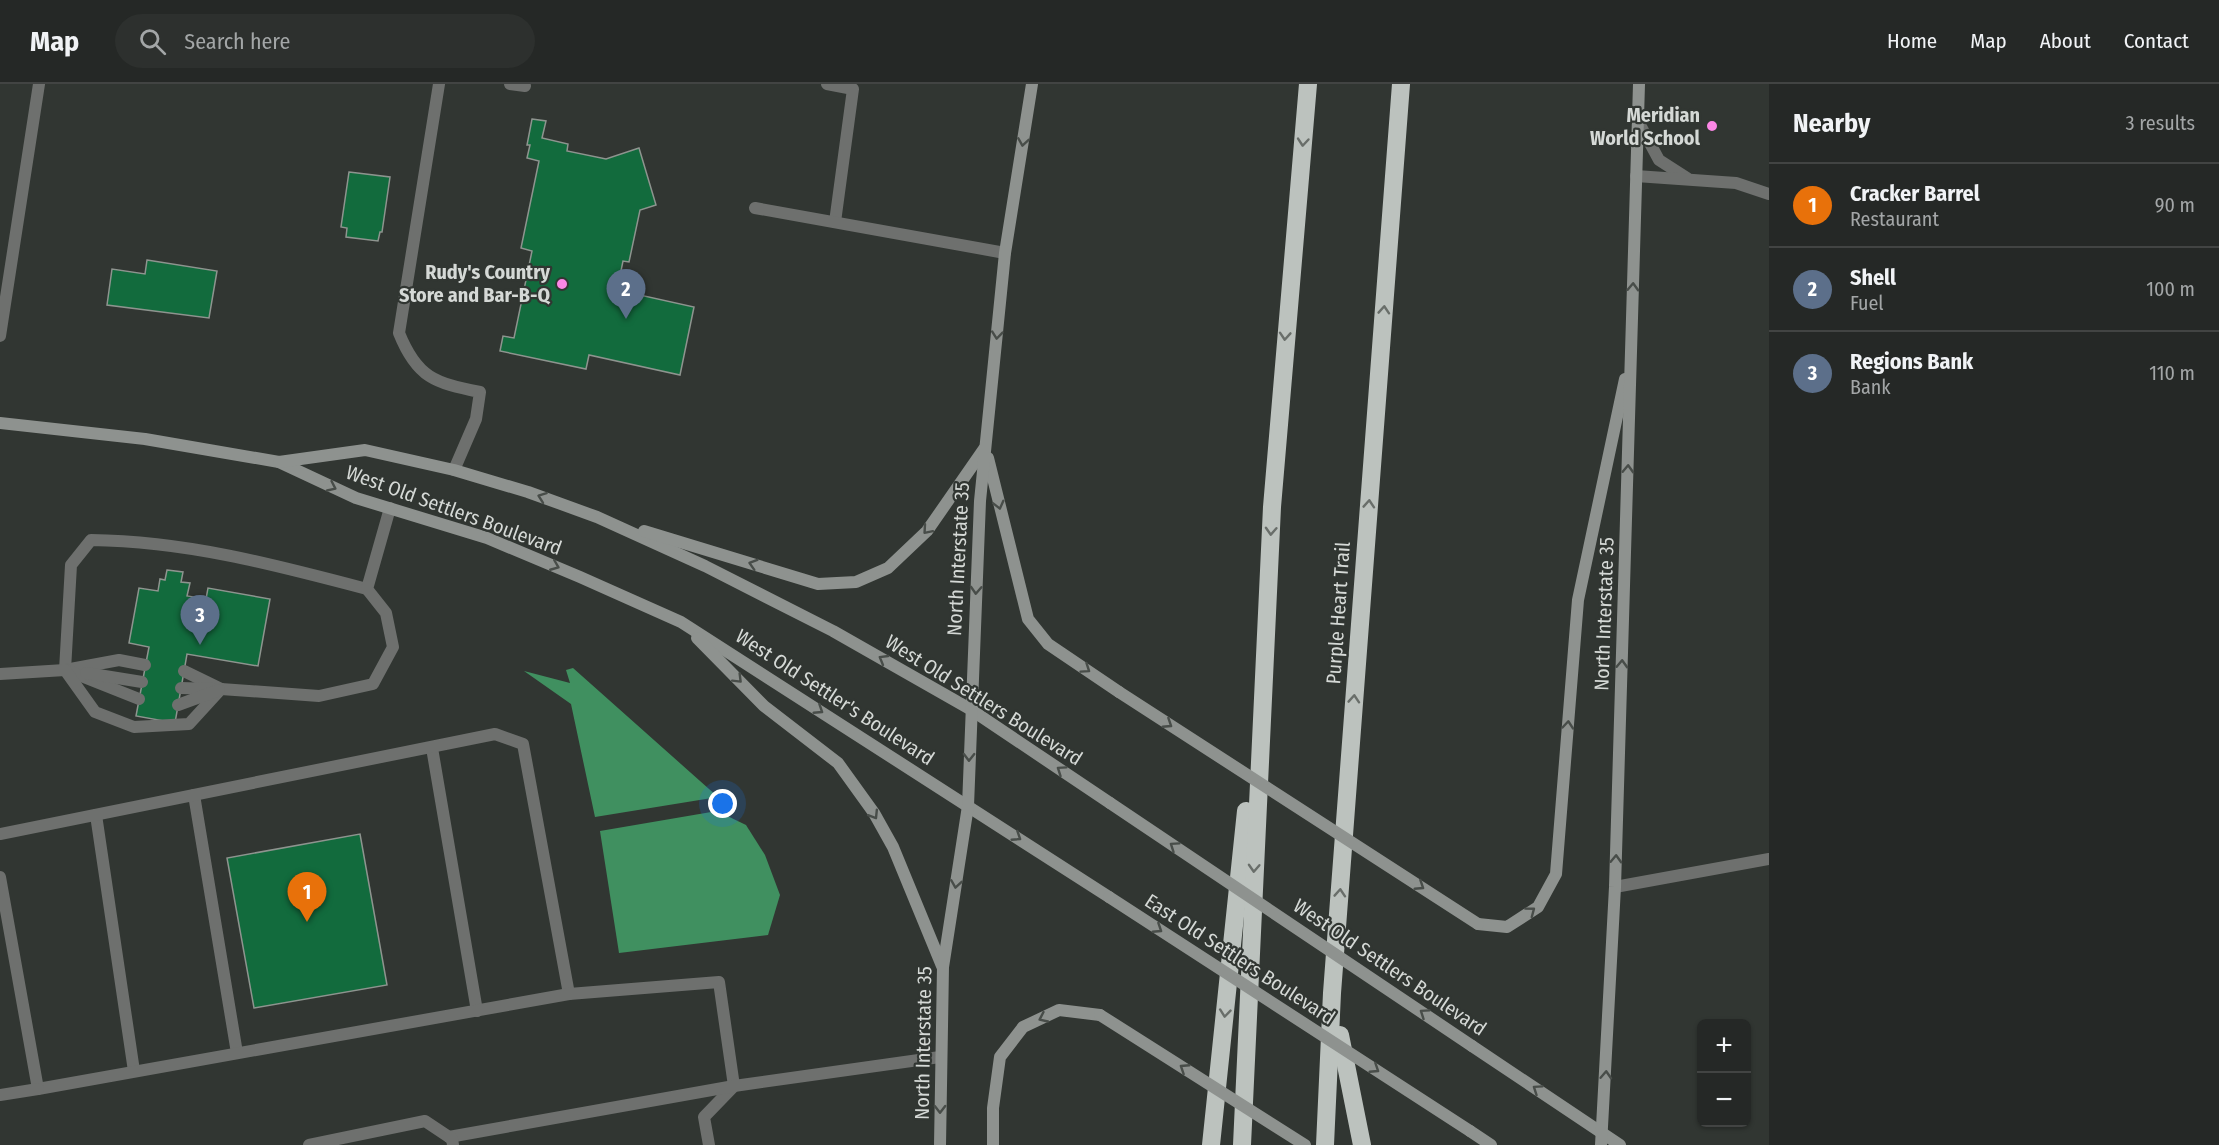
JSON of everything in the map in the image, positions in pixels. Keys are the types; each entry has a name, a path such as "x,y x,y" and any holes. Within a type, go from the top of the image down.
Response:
{"highway":[{"path":"1242,1145 1266,621 1285,341 1308,84"},
{"name":"Purple Heart Trail","path":"1325,1145 1332,993 1401,84"},
{"path":"1211,1145 1266,621"},
{"path":"1332,993 1362,1145"}],"main road":[{"name":"North Interstate 35","path":"940,1145 943,967 968,806 970,709 985,448 1005,253 1032,84"},
{"name":"North Interstate 35","path":"1602,1139 1615,887 1639,84"},
{"path":"985,448 1028,619 1048,644 1478,924 1508,927 1538,907 1556,874 1578,600 1632,345"},
{"name":"West Old Settlers Boulevard","path":"0,423 145,439 279,462 356,498 487,538 681,622"},
{"path":"597,517 818,584 856,582 888,568 927,531 985,448"},
{"name":"West Old Settlers Boulevard","path":"279,462 365,450 454,470 528,492 597,517 705,566 833,631 970,709 1472,1046 1602,1139"},
{"path":"681,622 765,706 838,763 874,813 893,847 943,967"},
{"name":"West Old Settler's Boulevard","path":"681,622 968,806"},
{"name":"East Old Settlers Boulevard","path":"968,806 1491,1145"},
{"path":"993,1145 993,1108 1000,1057 1023,1027 1059,1010 1100,1015 1305,1145"},
{"path":"1602,1139 1620,1145"}],"street":[{"path":"0,336 39,84"},
{"path":"439,84 399,333 409,357 423,374 444,385 480,392 476,419 454,470"},
{"path":"510,84 525,86"},
{"path":"826,84 853,89 835,222"},
{"path":"1638,121 1659,160 1691,181"},
{"path":"1636,176 1736,183 1769,194"},
{"path":"755,208 1005,253"},
{"path":"367,589 390,508"},
{"path":"181,688 221,689 319,696 373,684 393,646 386,613 367,589 243,556 139,541 91,540 71,565 64,670 96,712 134,727 189,724 221,689"},
{"path":"0,674 64,670 119,660 145,665"},
{"path":"64,670 142,682"},
{"path":"64,670 139,699"},
{"path":"184,671 221,689"},
{"path":"178,705 221,689"},
{"path":"0,834 495,734 523,744 569,994"},
{"path":"432,748 477,1011"},
{"path":"195,795 237,1053"},
{"path":"96,815 134,1071"},
{"path":"1615,887 1769,859"},
{"path":"0,877 38,1089"},
{"path":"0,1095 569,994 719,982 734,1086"},
{"path":"309,1145 425,1121 451,1141 734,1086 940,1057"},
{"path":"708,1145 704,1118 734,1086"}],"shaded area":[{"path":"573,668 718,797 595,817 571,704 524,671 570,683 566,670"},
{"path":"717,811 746,825 765,855 780,895 768,935 619,953 600,831"}],"building":[{"path":"532,119 546,121 542,138 568,144 567,151 606,159 639,148 656,205 640,210 629,262 623,261 617,290 694,307 680,375 589,355 586,369 500,351 503,336 514,338 532,251 521,248 539,161 527,158"},
{"path":"349,172 390,177 382,232 380,232 378,241 346,237 347,228 341,227"},
{"path":"147,260 217,271 209,318 107,305 112,269 145,274"},
{"path":"167,570 183,572 181,582 190,583 187,596 206,599 208,588 270,599 258,666 187,654 175,723 136,716 149,647 129,643 139,588 158,591 160,579 165,580"},
{"path":"360,834 387,985 254,1008 227,858"}],"place":[{"name":"Meridian World School","path":"1712,126"},
{"name":"Rudy's Country Store and Bar-B-Q","path":"562,284"},
{"name":"Shell","path":"626,319"},
{"name":"Regions Bank","path":"200,645"},
{"name":"Cracker Barrel","path":"307,922"}]}
